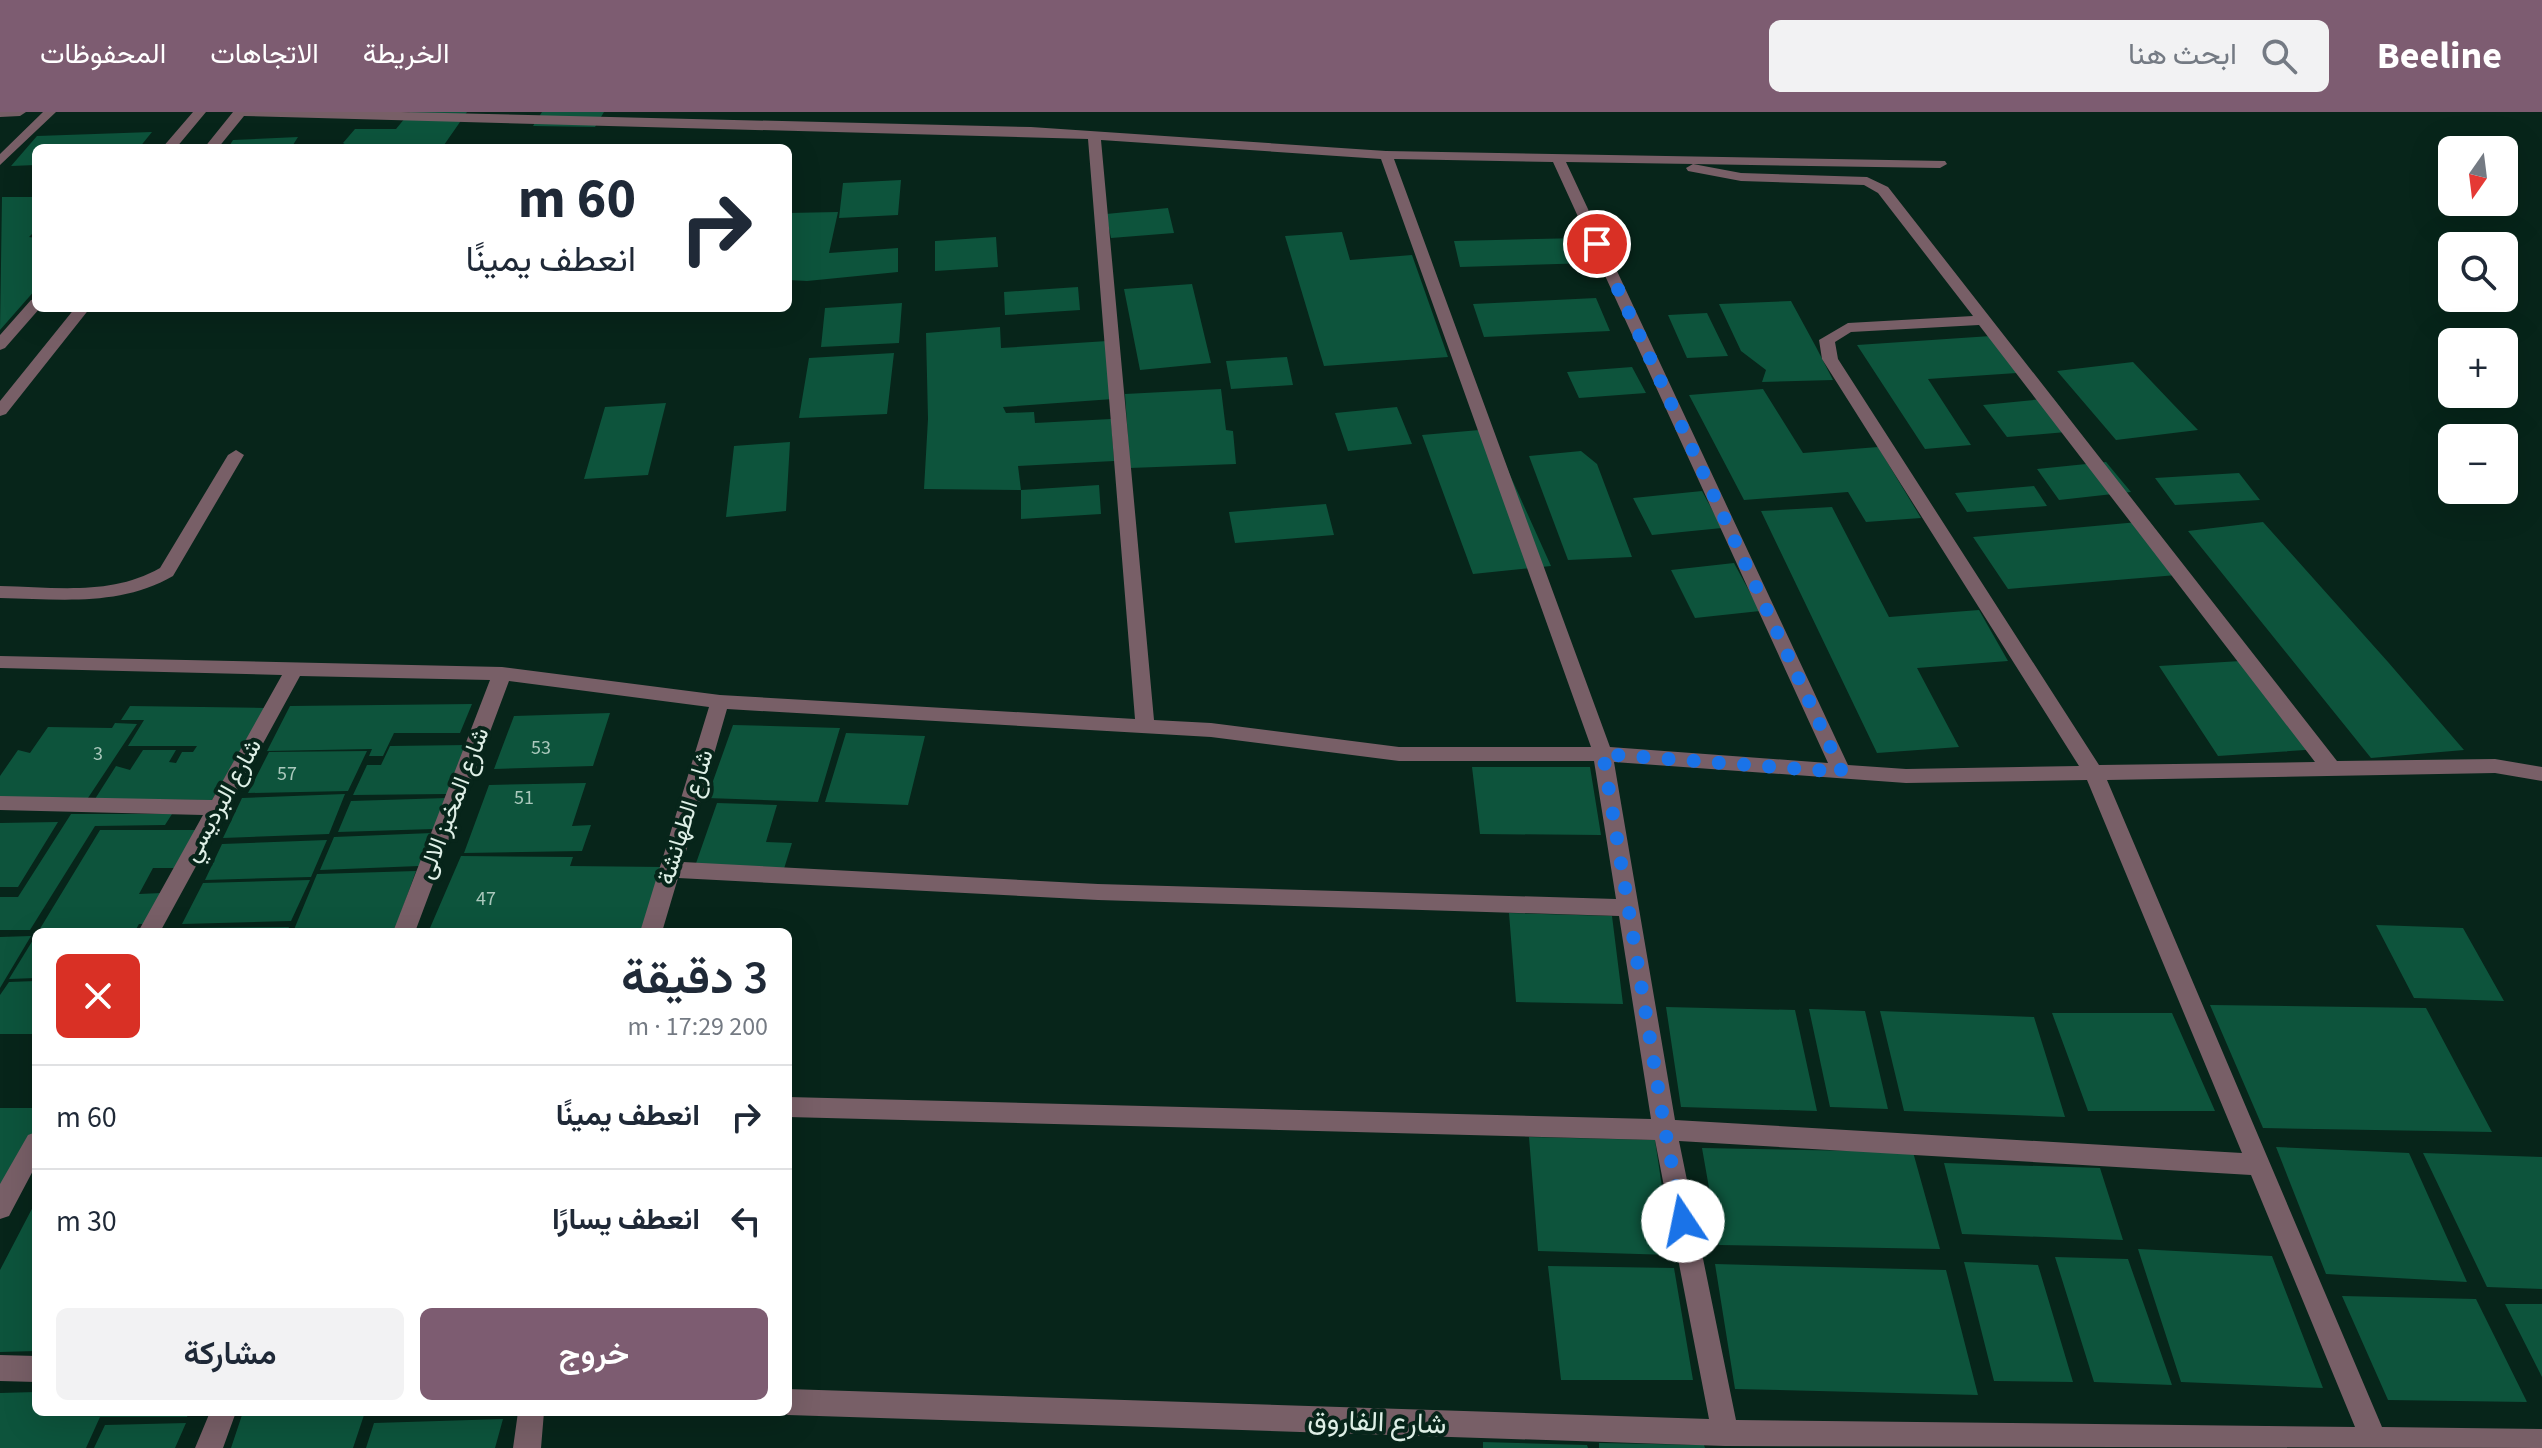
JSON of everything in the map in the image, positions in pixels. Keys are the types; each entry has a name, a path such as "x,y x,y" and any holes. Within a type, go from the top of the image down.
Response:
{"street":[{"path":"0,113 20,112"},
{"path":"0,161 50,112"},
{"path":"172,144 200,112"},
{"path":"214,144 240,112 687,117 1031,131 1386,155 1940,164"},
{"path":"1094,136 1145,727"},
{"path":"1386,155 1603,754 1665,1130 1725,1433"},
{"path":"1557,157 1842,772"},
{"path":"1678,159 1694,168 1741,177 1867,181 1883,190 2333,771"},
{"path":"0,345 32,308"},
{"path":"0,411 7,394 79,312"},
{"path":"1984,320 1848,328 1827,340 1826,347 1838,373 2095,775 2374,1440"},
{"path":"0,592 129,591 153,582 167,572 236,455"},
{"path":"0,662 502,674 720,702 1211,730 1399,754 1603,754 1906,776 2495,766 2542,774"},
{"name":"شارع البرديسي","path":"151,928 295,668"},
{"name":"شارع المخبز الالى","path":"406,928 502,674"},
{"name":"شارع الطهانشة","path":"652,928 720,702"},
{"path":"0,803 216,808"},
{"path":"668,869 1098,892 1629,908"},
{"path":"792,1107 1665,1130 2259,1165"},
{"path":"0,1208 32,1149"},
{"path":"0,1368 32,1369"},
{"name":"شارع الفاروق","path":"792,1402 1725,1433 2542,1442"},
{"path":"209,1448 221,1416"},
{"path":"527,1448 531,1416"}],"building":[{"path":"410,112 467,112 445,144 343,143 355,129 396,129"},
{"path":"542,112 604,112 595,127 533,126"},
{"path":"152,132 142,144 32,144 32,165 11,166 37,136"},
{"path":"298,137 294,144 230,144 233,140"},
{"path":"901,180 898,215 839,218 843,183"},
{"path":"2,197 32,197 32,234 29,237 32,237 32,294 0,330"},
{"path":"1168,208 1174,233 1111,238 1106,214"},
{"path":"838,212 829,253 898,248 898,272 792,280 792,213"},
{"path":"1342,232 1350,260 1412,255 1448,357 1324,366 1285,236"},
{"path":"996,237 998,267 935,271 935,241"},
{"path":"1582,238 1591,263 1460,267 1454,241"},
{"path":"1192,284 1211,363 1140,370 1124,289"},
{"path":"1078,287 1080,310 1005,315 1004,292"},
{"path":"1596,298 1610,331 1484,337 1473,304"},
{"path":"1791,301 1833,380 1762,382 1766,370 1741,351 1719,304"},
{"path":"902,303 899,343 821,347 825,308"},
{"path":"1707,313 1728,356 1687,358 1668,315"},
{"path":"1000,327 1001,348 1107,341 1113,399 1003,407 1006,413 1034,412 1035,423 1111,419 1114,461 1018,466 1021,490 924,489 928,419 926,333"},
{"path":"1991,336 2017,373 1928,379 1971,445 1925,449 1857,345"},
{"path":"894,353 887,414 799,418 809,358"},
{"path":"1287,357 1293,385 1231,389 1226,361"},
{"path":"2133,362 2198,430 2116,440 2057,371"},
{"path":"1632,367 1646,393 1579,398 1567,372"},
{"path":"1221,389 1226,430 1233,431 1236,464 1130,468 1125,394"},
{"path":"1763,389 1803,453 1878,447 1921,518 1866,522 1848,492 1744,500 1689,395"},
{"path":"2053,398 2078,431 2007,437 1983,405"},
{"path":"666,403 648,475 584,479 605,407"},
{"path":"1397,407 1412,444 1348,451 1335,413"},
{"path":"1491,429 1551,566 1473,574 1422,435"},
{"path":"790,442 786,511 726,517 734,446"},
{"path":"1581,451 1597,464 1632,557 1568,560 1529,456"},
{"path":"2106,462 2131,492 2059,500 2037,469"},
{"path":"2239,473 2260,500 2175,505 2155,478"},
{"path":"1099,485 1101,514 1021,519 1021,490"},
{"path":"2034,486 2047,506 1967,512 1955,493"},
{"path":"1702,491 1722,528 1652,535 1633,498"},
{"path":"1326,504 1334,535 1235,543 1229,512"},
{"path":"1832,507 1889,617 1979,610 2008,661 1917,668 1959,747 1877,753 1761,511"},
{"path":"2149,521 2189,574 2008,589 1973,537"},
{"path":"2263,522 2464,750 2371,758 2188,531"},
{"path":"1734,563 1760,611 1695,618 1671,570"},
{"path":"2257,660 2320,749 2218,756 2159,666"},
{"path":"472,704 460,733 394,733 383,756 369,756 372,749 267,751 290,706"},
{"path":"130,706 265,708 212,800 95,799 116,766 130,770 143,750 176,750 169,762 176,763 182,752 193,752 197,746 128,746 144,720 121,720"},
{"path":"610,713 593,766 494,769 514,716"},
{"path":"115,723 137,724 88,798 0,797 0,776 18,750 30,753 48,727 112,728"},
{"path":"733,725 840,728 818,802 707,798"},
{"path":"846,733 925,736 908,805 825,802"},
{"path":"468,745 447,794 353,795 367,765 381,765 390,746"},
{"path":"367,751 348,791 248,793 269,752"},
{"path":"1472,767 1590,767 1601,835 1480,834"},
{"path":"586,783 572,826 591,825 582,851 464,853 489,785"},
{"path":"345,794 329,834 223,838 242,798"},
{"path":"447,798 434,829 338,832 351,801"},
{"path":"717,803 777,805 766,842 792,843 783,872 694,869"},
{"path":"71,814 172,814 165,825 95,826 30,930 0,930 0,897 18,897"},
{"path":"58,822 18,887 0,887 0,823"},
{"path":"100,830 196,830 174,868 153,868 139,894 162,893 145,924 139,924 137,928 40,928"},
{"path":"432,833 419,866 320,870 334,837"},
{"path":"327,840 311,877 205,880 222,844"},
{"path":"461,856 573,857 570,866 664,867 645,928 430,928"},
{"path":"416,871 395,928 295,928 317,874"},
{"path":"310,880 291,921 182,924 203,883"},
{"path":"1509,913 1612,916 1623,1004 1516,1002"},
{"path":"2376,925 2463,928 2504,1001 2414,998"},
{"path":"289,927 289,928 183,928"},
{"path":"31,936 0,988 0,937"},
{"path":"32,942 32,978 9,979"},
{"path":"32,981 32,1034 0,1034 0,995 9,982"},
{"path":"2210,1005 2426,1008 2492,1132 2263,1128"},
{"path":"1666,1007 1795,1010 1817,1111 1681,1107"},
{"path":"1809,1009 1865,1011 1888,1109 1830,1107"},
{"path":"1880,1011 2034,1017 2065,1117 1904,1111"},
{"path":"2052,1013 2172,1013 2215,1111 2088,1111"},
{"path":"0,1108 32,1108 32,1141 0,1196"},
{"path":"1529,1137 1655,1140 1672,1255 1538,1251"},
{"path":"2276,1147 2409,1153 2467,1282 2326,1274"},
{"path":"1702,1148 1913,1152 1940,1249 1719,1245"},
{"path":"2423,1153 2542,1157 2542,1289 2487,1287"},
{"path":"1944,1163 2100,1168 2123,1240 1962,1234"},
{"path":"32,1209 32,1351 0,1352 0,1270"},
{"path":"2138,1249 2272,1256 2323,1388 2181,1382"},
{"path":"2055,1257 2128,1259 2172,1385 2094,1382"},
{"path":"1964,1262 2038,1265 2073,1382 1994,1381"},
{"path":"1715,1264 1946,1270 1978,1395 1735,1389"},
{"path":"1548,1266 1674,1268 1693,1380 1561,1380"},
{"path":"2342,1296 2476,1299 2527,1402 2388,1400"},
{"path":"2505,1304 2542,1304 2542,1377"},
{"path":"32,1392 32,1416 187,1416 100,1417 86,1448 0,1448 0,1393"},
{"path":"242,1416 364,1416 353,1448 231,1448"},
{"path":"503,1419 495,1448 366,1448 374,1423"},
{"path":"186,1423 175,1448 94,1448 105,1425"},
{"path":"1483,1442 1587,1445 1588,1448 1483,1448"},
{"path":"1599,1443 1704,1445 1705,1448 1599,1448"}],"route":[{"path":"1597,244 1842,772 1603,754 1683,1221"}]}
